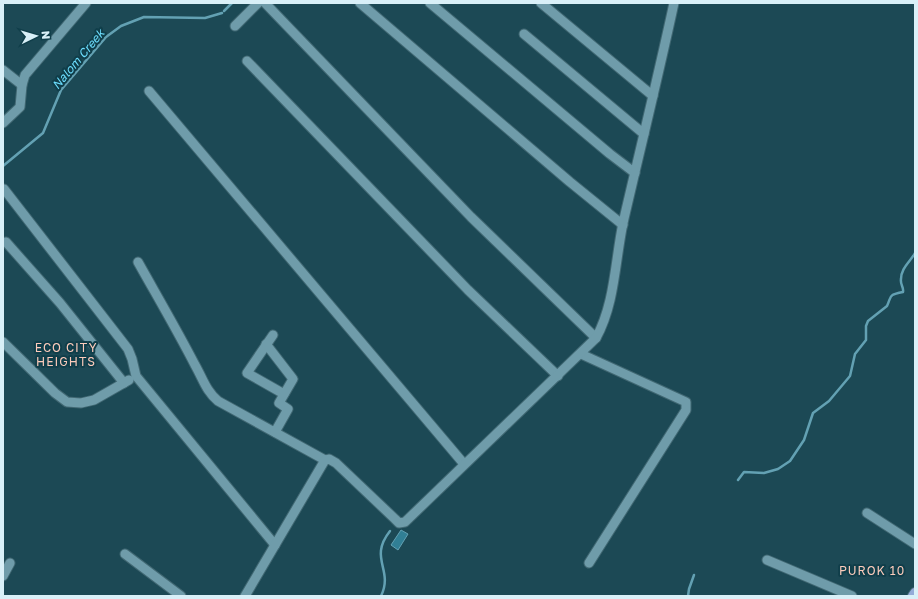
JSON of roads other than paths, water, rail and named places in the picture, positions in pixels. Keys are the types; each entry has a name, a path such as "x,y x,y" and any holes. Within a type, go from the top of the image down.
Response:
{"street":[{"path":"3,123 20,107 22,85 26,75 86,3"},
{"path":"235,26 258,3"},
{"path":"265,3 471,216 596,338"},
{"path":"360,3 570,182 623,225"},
{"path":"430,3 610,154 635,172"},
{"path":"541,3 653,96"},
{"path":"138,262 209,392 218,401 325,460 329,459 336,463 395,519 402,523 413,517 464,464 558,376 596,338 607,310 623,225 674,3"},
{"path":"524,34 644,134"},
{"path":"247,60 468,290 558,376"},
{"path":"3,70 22,85"},
{"path":"148,91 464,464"},
{"path":"4,188 128,349 136,376 275,545"},
{"path":"6,242 60,303 124,383"},
{"path":"273,335 247,373 284,394"},
{"path":"3,342 55,394 67,402 81,403 94,400 136,376"},
{"path":"266,344 292,379 279,403 288,409 275,432"},
{"path":"581,354 686,402 687,406 686,410 589,563"},
{"path":"245,596 325,460"},
{"path":"867,513 915,544"},
{"path":"125,554 181,596"},
{"path":"767,560 852,596"},
{"path":"3,576 10,563"}],"water":[{"path":"401,530 408,534 398,550 391,545"}],"waterway":[{"name":"Nalom Creek","path":"224,11 232,3"},
{"name":"Nalom Creek","path":"3,166 43,133 61,90 106,37 121,26 144,17 205,18 222,13"},
{"path":"738,480 744,472 764,473 778,469 790,461 804,440 813,413 829,401 850,376 855,354 866,340 866,326 868,321 887,306 891,296 903,292 901,275 904,268 915,253"},
{"path":"381,596 385,578 381,549 390,531"},
{"path":"688,596 694,575"}],"district":[{"name":"ECO CITY HEIGHTS","path":"66,354"},
{"name":"PUROK 10","path":"872,570"}]}
